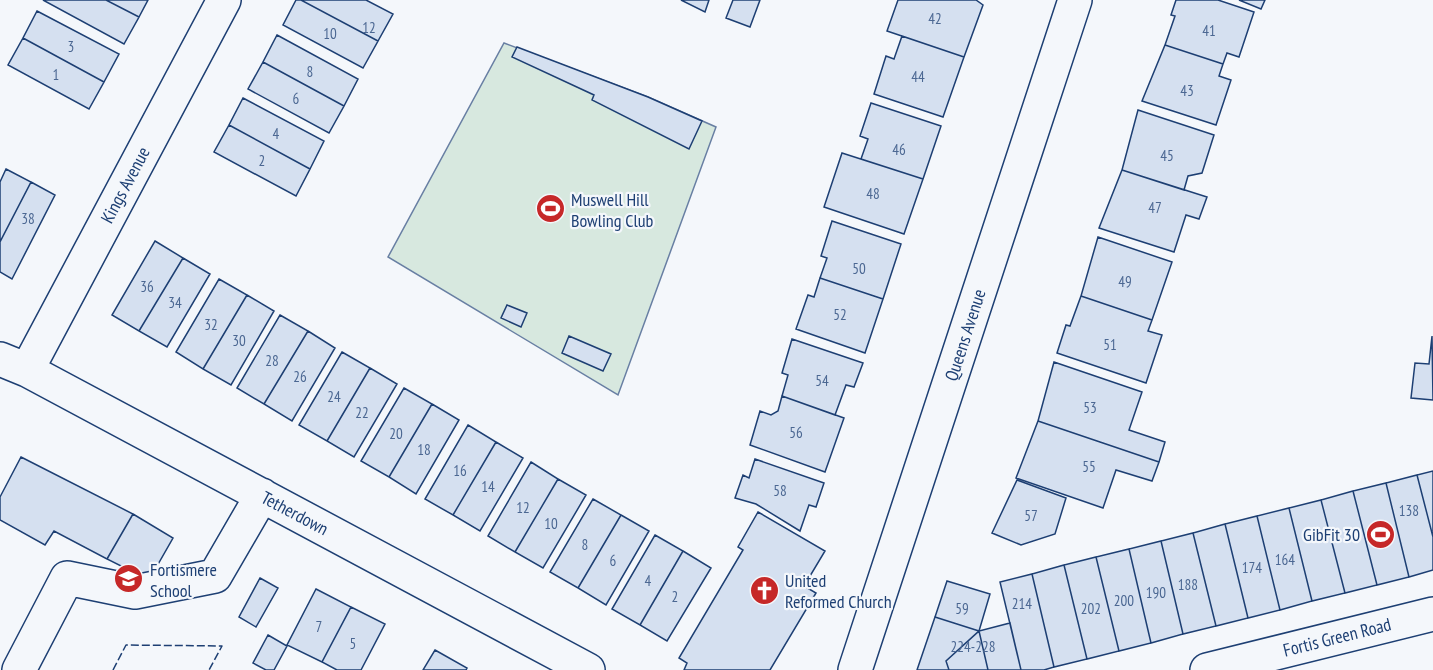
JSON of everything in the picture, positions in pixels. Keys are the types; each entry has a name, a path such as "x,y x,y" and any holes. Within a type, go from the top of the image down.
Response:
{"street":[{"name":"Kings Avenue","path":"14,364 224,0"},
{"name":"Queens Avenue","path":"855,670 1075,0"},
{"name":"Tetherdown","path":"14,364 588,670"},
{"path":"19,670 67,578 135,592 216,576 262,495"},
{"name":"Fortis Green Road","path":"1207,670 1243,665 1433,614"}],"shaded area":[{"name":"Muswell Hill Bowling Club","path":"504,43 648,97 716,127 618,395 388,257"}],"building":[{"path":"43,0 106,0 139,17 124,44"},
{"path":"106,0 148,0 139,17"},
{"path":"296,0 301,0 378,41 363,68 283,25"},
{"path":"301,0 366,0 393,14 378,41"},
{"path":"681,0 709,0 705,12"},
{"path":"733,0 760,0 750,27 726,18"},
{"path":"898,0 976,0 983,5 964,57 887,31"},
{"path":"1176,0 1218,0 1254,12 1239,57 1227,53 1223,64 1165,45 1175,16 1171,15"},
{"path":"1239,0 1265,0 1261,9"},
{"path":"37,11 119,54 104,82 23,38"},
{"path":"277,35 358,79 344,106 263,62"},
{"path":"902,36 964,57 943,117 874,94 886,56 894,59"},
{"path":"23,38 104,82 89,109 8,65"},
{"path":"1165,45 1223,64 1219,76 1231,80 1216,125 1142,101"},
{"path":"517,47 648,97 702,121 689,149 592,100 594,95 512,57"},
{"path":"263,62 344,106 329,133 248,89"},
{"path":"243,98 324,141 310,169 229,125"},
{"path":"871,103 941,126 923,179 861,159 868,139 860,136"},
{"path":"1138,110 1214,135 1202,173 1188,176 1184,190 1122,170"},
{"path":"229,125 310,169 296,196 214,152"},
{"path":"842,153 923,179 904,234 824,207"},
{"path":"6,169 31,182 0,242 0,182"},
{"path":"1122,170 1207,197 1199,219 1186,215 1174,252 1099,228"},
{"path":"31,182 55,195 12,279 0,272 0,242"},
{"path":"832,221 901,244 883,299 820,278 827,258 821,256"},
{"path":"1098,237 1172,262 1152,320 1081,296"},
{"path":"155,241 183,258 139,331 112,315"},
{"path":"183,258 210,274 167,347 139,331"},
{"path":"820,278 883,299 865,353 796,329 808,295 814,297"},
{"path":"219,279 247,295 203,369 176,352"},
{"path":"247,295 274,311 231,385 203,369"},
{"path":"1081,296 1152,320 1148,331 1162,335 1146,383 1057,353 1066,325 1070,326"},
{"path":"507,305 527,313 521,327 501,318"},
{"path":"280,315 308,331 264,404 237,388"},
{"path":"308,331 335,348 292,421 264,404"},
{"path":"569,336 611,354 603,371 562,353"},
{"path":"1432,336 1433,400 1411,398 1415,363 1429,364"},
{"path":"792,339 863,363 854,387 846,385 835,415 782,396 788,375 782,373"},
{"path":"342,352 370,368 327,441 299,425"},
{"path":"1054,362 1142,392 1129,430 1165,442 1159,462 1038,421"},
{"path":"370,368 397,384 354,457 327,441"},
{"path":"404,388 432,404 389,477 361,461"},
{"path":"782,396 844,418 825,472 750,445 760,411 771,415 778,411"},
{"path":"432,404 459,420 416,494 389,477"},
{"path":"1038,421 1159,462 1152,481 1116,470 1103,508 1016,478"},
{"path":"468,425 496,442 453,515 425,499"},
{"path":"496,442 523,458 480,531 453,515"},
{"path":"21,457 133,514 107,559 54,531 45,545 0,520 0,497"},
{"path":"755,459 824,483 816,507 809,505 800,531 756,504 735,498 743,475 749,478"},
{"path":"531,462 558,479 515,552 488,536"},
{"path":"1433,471 1433,537 1417,475"},
{"path":"1417,475 1433,537 1433,570 1409,577 1386,483"},
{"path":"558,479 586,495 543,568 515,552"},
{"path":"1017,480 1066,498 1055,534 1021,545 992,533"},
{"name":"GibFit 30","path":"1386,483 1409,577 1377,585 1353,491"},
{"path":"1353,491 1377,585 1345,593 1321,500"},
{"path":"593,499 621,515 578,588 550,572"},
{"path":"1321,500 1345,593 1312,601 1289,508"},
{"path":"1289,508 1312,601 1280,610 1257,516"},
{"name":"United Reformed Church","path":"758,512 825,551 804,586 816,593 770,670 684,670 687,663 679,658 743,550 738,547"},
{"path":"133,514 173,538 149,580 107,559"},
{"path":"621,515 649,531 606,605 578,588"},
{"path":"1257,516 1280,610 1248,618 1225,524"},
{"path":"1225,524 1248,618 1216,626 1193,533"},
{"path":"1193,533 1216,626 1183,634 1161,541"},
{"path":"655,535 683,551 640,625 612,609"},
{"path":"1161,541 1183,634 1151,643 1129,549"},
{"path":"1129,549 1151,643 1119,651 1096,557"},
{"path":"683,551 711,568 667,641 640,625"},
{"path":"1096,557 1119,651 1087,659 1064,565"},
{"path":"1064,565 1087,659 1054,667 1032,574"},
{"path":"1032,574 1054,667 1044,670 1021,670 1000,582"},
{"path":"260,578 278,588 256,627 239,617"},
{"path":"947,581 990,594 979,631 935,617"},
{"path":"316,589 351,607 322,662 287,645"},
{"path":"351,607 385,624 361,670 337,670 322,662"},
{"path":"935,617 979,631 946,661 949,670 917,670"},
{"path":"1010,623 1021,670 988,670 979,631"},
{"path":"979,631 988,670 949,670 946,661"},
{"path":"268,635 287,646 274,670 266,670 253,663"},
{"path":"435,650 467,668 466,670 423,670"}],"fence":[{"path":"113,670 126,645 222,646 209,670"}],"place":[{"name":"Muswell Hill Bowling Club","path":"550,209"},
{"name":"GibFit 30","path":"1381,534"},
{"name":"Fortismere School","path":"129,579"},
{"name":"United Reformed Church","path":"764,590"}]}
